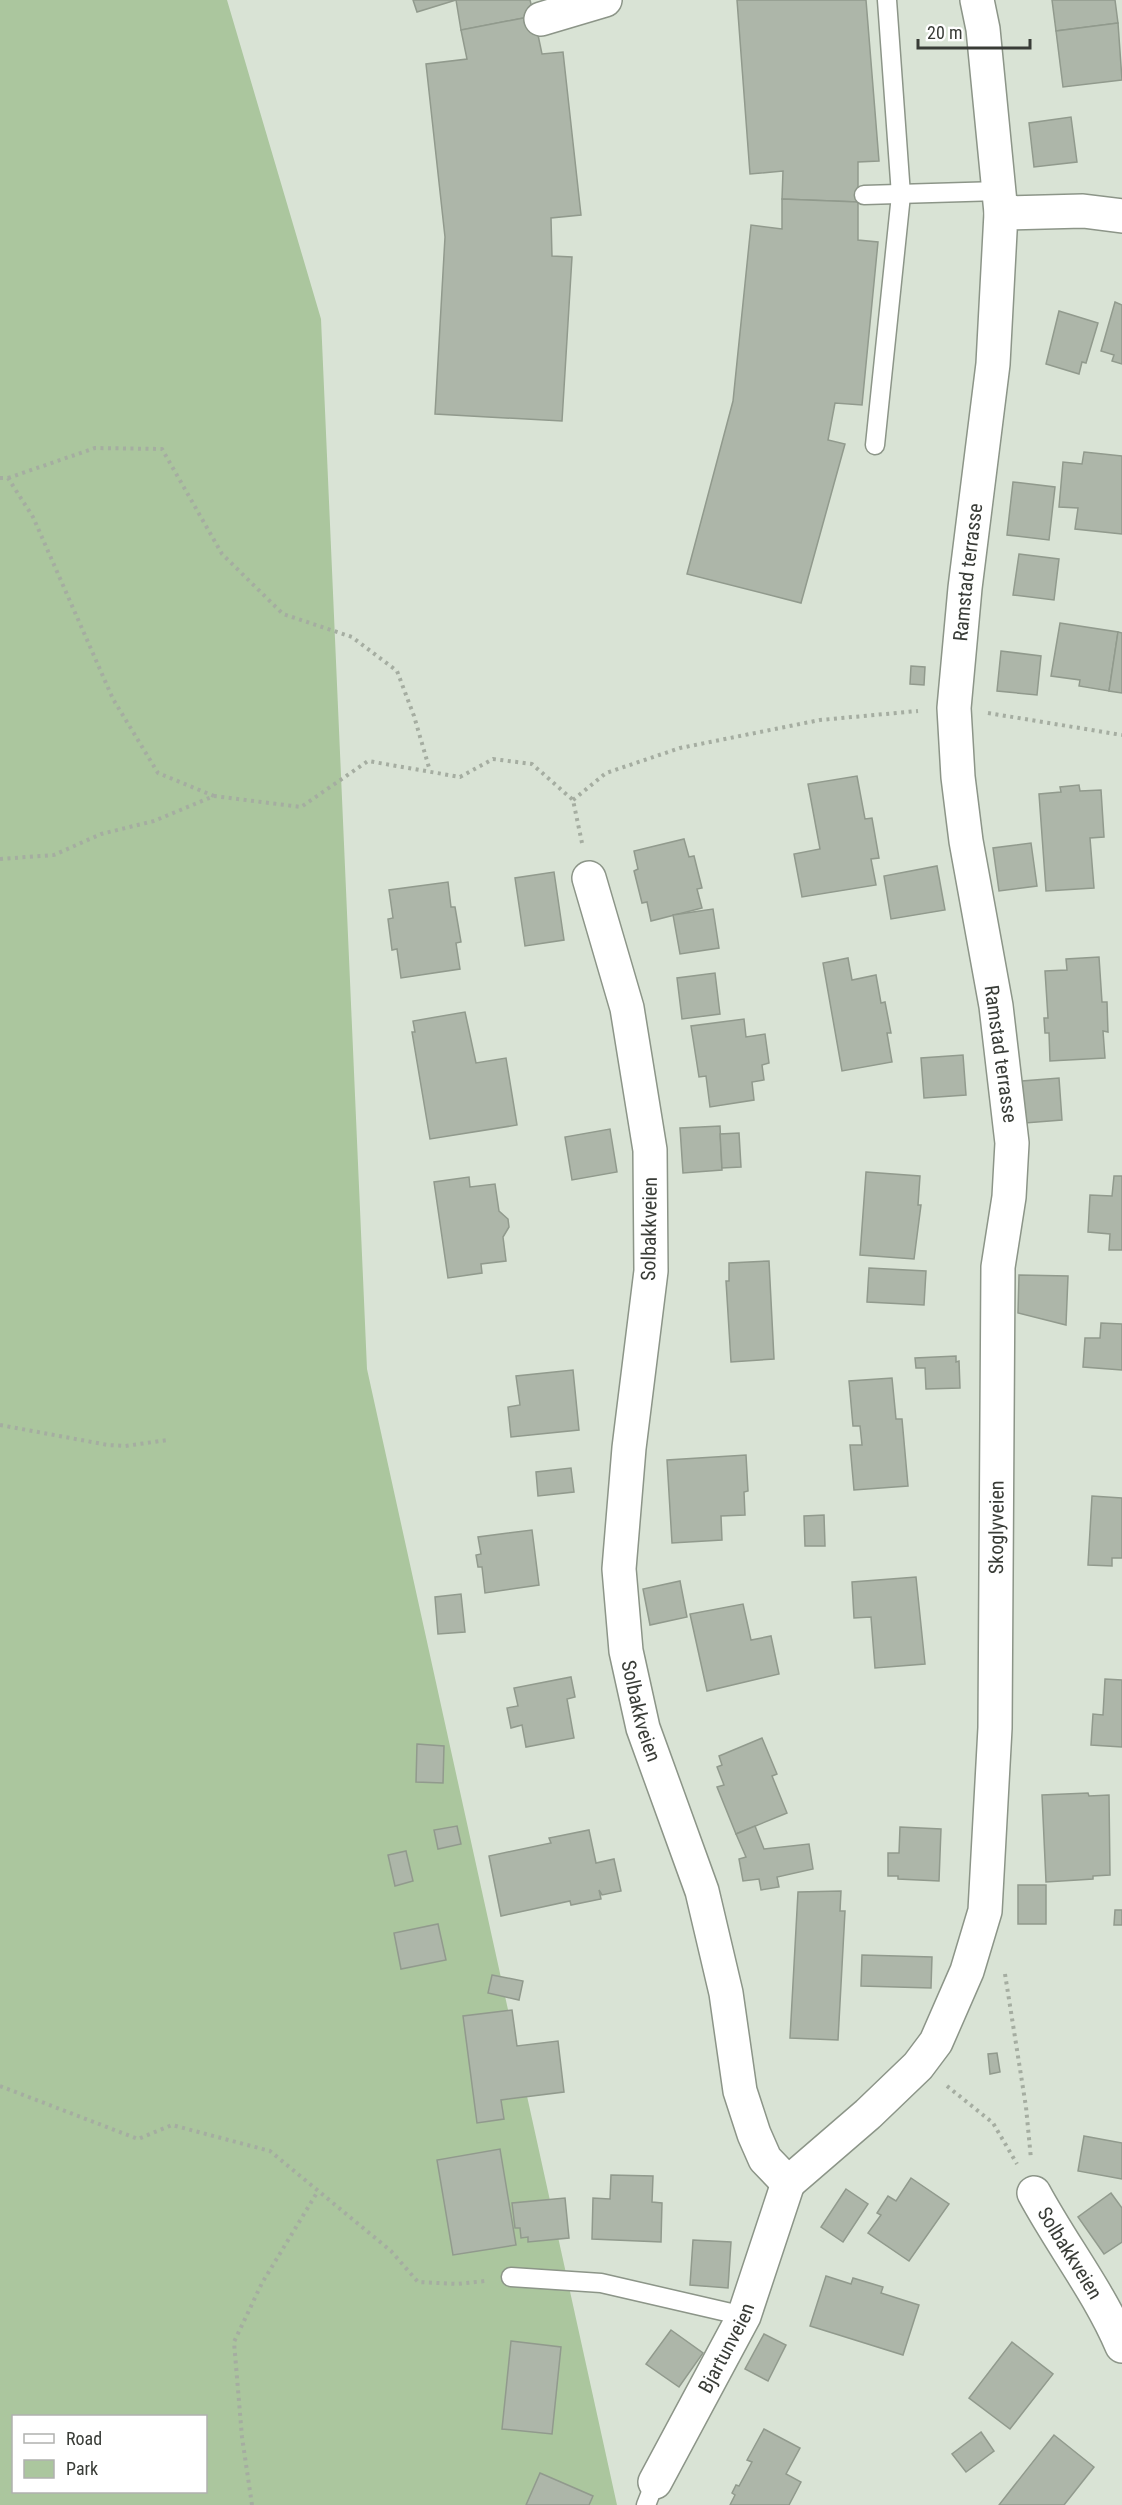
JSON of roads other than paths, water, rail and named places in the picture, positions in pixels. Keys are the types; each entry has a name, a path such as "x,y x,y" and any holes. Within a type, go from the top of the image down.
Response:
{"street":[{"path":"541,19 605,0"},
{"name":"Ramstad terrasse","path":"977,0 983,29 1000,202 993,364 965,588 954,708 958,777 966,841 996,1006 1012,1143"},
{"path":"1000,202 1122,216"},
{"name":"Solbakkveien","path":"589,878 627,1008 650,1150 651,1271 628,1448 619,1569 626,1650 643,1728 702,1891 726,1993 740,2091 765,2159 788,2183"},
{"name":"Skoglyveien","path":"788,2183 868,2114 918,2066 936,2042 952,2011 985,1911 995,1728 998,1267 1009,1197 1012,1143"},
{"name":"Bjartunveien","path":"651,2493 744,2316 788,2183"},
{"name":"Solbakkveien","path":"1034,2193 1056,2234 1109,2316 1122,2346"}],"lane":[{"path":"875,445 901,195 887,0"},
{"path":"864,195 901,195 1000,202"},
{"path":"511,2277 601,2283 744,2316"}]}
